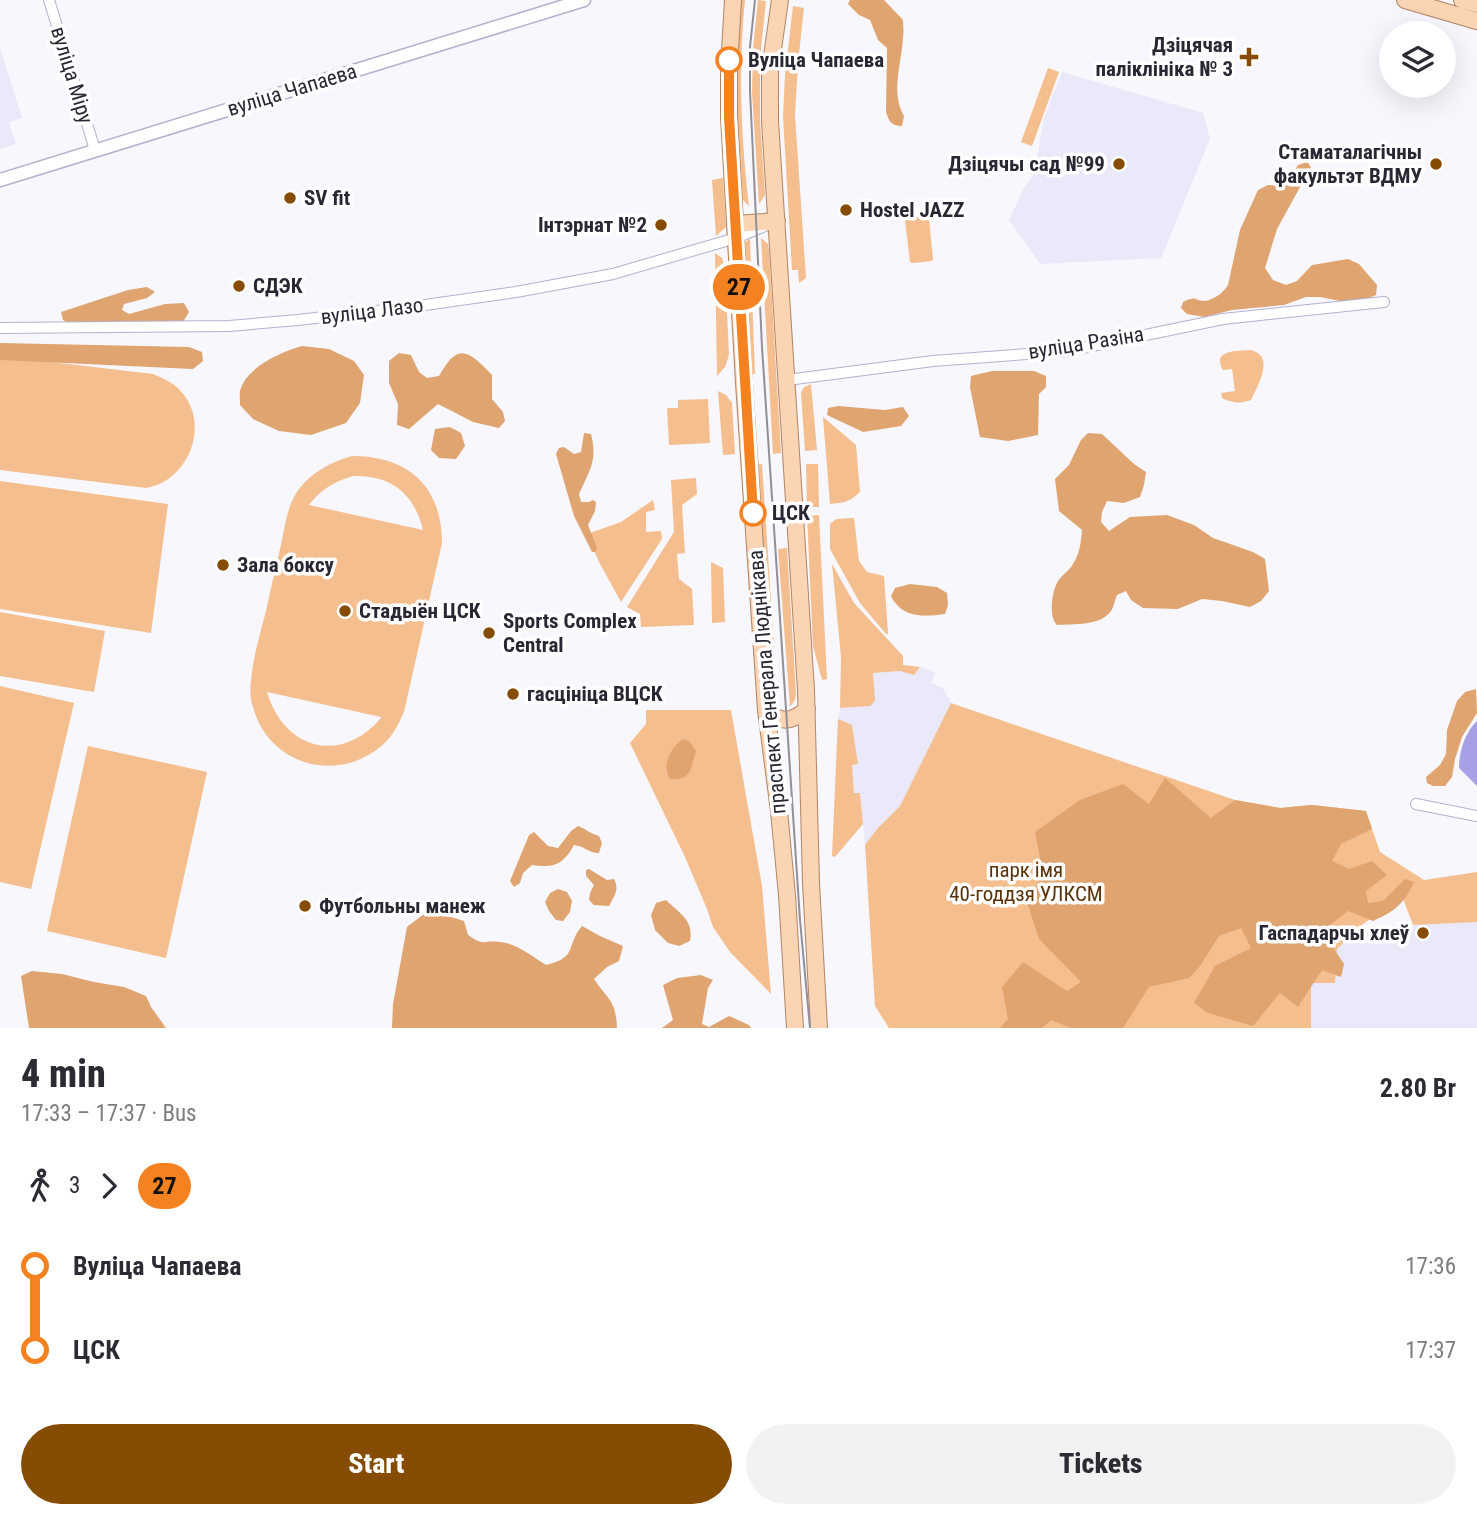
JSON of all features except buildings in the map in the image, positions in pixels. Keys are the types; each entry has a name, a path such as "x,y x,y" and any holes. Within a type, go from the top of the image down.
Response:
{"main road":[{"name":"праспект Генерала Люднікава","path":"733,0 729,117 766,709 786,885 794,1020"},
{"name":"праспект Генерала Люднікава","path":"780,0 770,70 771,121 807,709 811,883 819,1028"},
{"path":"1405,0 1477,22"},
{"path":"1462,0 1477,4"},
{"path":"736,231 777,221"},
{"path":"766,709 772,716 782,720 798,717 807,709"}],"street":[{"name":"вуліца Міру","path":"49,0 95,150"},
{"name":"вуліца Чапаева","path":"0,180 584,0"},
{"name":"вуліца Лазо","path":"0,328 229,326 411,307 613,274 736,231"},
{"name":"вуліца Разіна","path":"788,380 933,361 1068,351 1223,319 1384,302"},
{"path":"1416,804 1477,816"},
{"path":"786,885 811,883"}],"shaded area":[{"path":"850,0 884,0 903,20 897,87 904,116 902,126 891,122 886,112 887,48 878,40 870,20 859,15 848,4"},
{"path":"0,48 22,118 9,122 16,144 0,149"},
{"name":"Дзіцячы сад №99","path":"1062,72 1203,113 1210,139 1161,258 1040,264 1009,220 1024,188 1038,169 1037,158 1044,118"},
{"path":"1307,162 1311,167 1277,229 1265,268 1273,280 1286,285 1297,281 1312,265 1348,259 1359,264 1377,285 1376,295 1345,302 1306,297 1284,305 1232,310 1204,317 1187,314 1181,308 1183,302 1212,299 1228,285 1240,230 1258,190 1268,185 1282,186 1298,165"},
{"path":"147,287 155,292 147,298 124,304 122,310 129,314 165,304 184,303 189,312 183,322 68,323 63,320 61,312 128,290"},
{"path":"0,343 189,347 202,352 203,361 193,369 0,360"},
{"path":"302,346 329,349 354,361 364,375 360,403 346,423 311,435 279,431 253,419 240,405 240,390 251,373 276,356"},
{"path":"399,353 411,355 419,372 427,378 439,376 458,354 470,355 492,375 492,399 503,412 505,421 499,428 473,422 438,404 409,429 397,425 398,404 389,383 389,361"},
{"path":"992,371 1034,371 1046,376 1046,387 1039,394 1038,435 1008,441 980,437 970,387 971,376"},
{"path":"838,406 885,410 903,407 909,416 901,426 863,432 827,415 828,408"},
{"path":"450,427 461,433 465,446 456,459 439,458 431,450 435,429"},
{"path":"584,433 591,434 593,459 579,494 581,502 596,502 588,525 596,552 592,552 574,516 556,454 559,448 564,447 574,454 581,452"},
{"path":"1088,433 1102,434 1146,472 1140,497 1124,503 1107,501 1101,522 1109,531 1130,517 1167,515 1194,525 1213,538 1253,552 1265,559 1269,591 1261,601 1250,607 1202,599 1178,609 1143,608 1131,600 1126,591 1117,595 1111,611 1101,619 1057,625 1052,610 1054,591 1058,581 1075,560 1082,530 1059,511 1055,479 1069,465 1081,440"},
{"path":"910,584 937,587 947,593 948,605 945,614 929,616 901,609 891,596 895,588"},
{"path":"920,667 936,673 931,683 943,688 951,703 900,806 865,845 860,794 854,794 852,765 857,764 838,719 840,708 869,706 873,673 900,671 914,675"},
{"path":"1476,689 1477,713 1462,737 1452,777 1445,786 1433,786 1427,783 1426,777 1440,765 1446,754 1447,730 1457,701 1465,692"},
{"path":"1477,721 1477,786 1459,768 1464,743"},
{"path":"683,739 689,741 696,751 691,768 686,776 670,779 667,763 675,747"},
{"path":"1165,778 1211,818 1235,800 1280,808 1312,805 1366,811 1372,829 1341,844 1332,861 1349,869 1372,861 1387,875 1366,891 1368,903 1383,901 1405,879 1414,882 1403,901 1380,918 1373,921 1348,911 1322,931 1344,964 1341,977 1322,970 1298,1007 1280,993 1253,1026 1208,1013 1194,1003 1215,966 1251,948 1241,928 1219,936 1189,978 1149,987 1123,1028 1071,1028 1051,1020 1042,1028 1000,1028 1008,1019 1002,987 1023,962 1067,991 1081,982 1039,939 1027,902 1043,874 1035,832 1080,800 1123,784 1149,804"},
{"path":"578,826 599,836 602,843 599,853 574,845 557,864 532,865 523,873 520,883 514,887 510,881 529,835 534,832 548,846 558,848"},
{"path":"589,869 607,880 614,879 616,890 609,906 594,905 589,900 594,885 586,876 586,870"},
{"path":"558,889 567,892 572,901 570,912 563,921 556,920 545,902 550,893"},
{"path":"666,900 685,918 690,928 690,941 679,946 668,943 655,930 651,915 656,903"},
{"path":"425,913 464,921 468,935 474,939 512,945 546,965 567,954 582,926 623,946 619,961 607,967 594,979 613,1006 617,1028 392,1028 393,1004 407,927"},
{"path":"1477,922 1477,1028 1311,1028 1311,983 1335,983 1336,949 1359,927"},
{"path":"32,971 62,974 124,987 146,996 166,1028 29,1028 21,976"},
{"path":"701,975 713,980 708,988 702,1024 709,1027 729,1016 751,1028 662,1028 673,1020 663,985 677,978"}],"green space":[{"path":"740,0 745,0 741,103 749,206 740,197 735,106"},
{"path":"758,0 766,1 760,59 760,120 765,195 759,204 752,92"},
{"path":"793,6 804,8 795,115 806,278 799,283 798,270 792,270 783,116"},
{"path":"1048,68 1059,72 1032,146 1021,142"},
{"path":"723,178 726,227 716,236 712,180"},
{"path":"925,215 929,218 933,259 913,263 910,262 905,221 907,218"},
{"path":"761,238 768,244 769,251 781,453 773,454"},
{"path":"750,239 755,374 750,374 743,248 745,242"},
{"path":"715,253 722,258 725,269 729,355 725,367 717,376"},
{"path":"1250,350 1258,353 1264,364 1261,379 1251,400 1237,402 1222,398 1221,393 1235,391 1232,369 1223,370 1220,359 1227,353"},
{"path":"0,356 153,374 166,380 181,391 191,409 195,423 190,452 172,476 160,484 146,488 0,470"},
{"path":"811,384 817,450 805,451 801,393 804,387"},
{"path":"718,391 726,395 732,403 735,454 723,455"},
{"path":"708,399 710,443 669,445 667,408 678,408 678,400"},
{"path":"823,417 856,445 860,492 843,502 830,504"},
{"name":"Стадыён ЦСК","path":"352,456 372,457 390,462 405,468 418,478 436,505 442,543 404,712 397,726 380,747 362,758 324,766 305,762 288,754 273,742 261,727 251,697 252,672 292,502 299,489 323,468","holes":["353,476 379,479 399,489 414,506 423,530 309,505 328,487","267,692 381,717 381,718 365,733 349,742 332,746 315,744 300,738 286,727 275,712"]},
{"path":"762,464 778,707 770,697 755,465"},
{"path":"806,464 818,464 819,507 807,507"},
{"path":"696,478 697,494 682,505 685,553 677,554 679,579 692,589 694,625 641,627 640,614 627,607 674,532 671,480"},
{"path":"0,481 168,504 151,633 0,609"},
{"path":"653,500 655,510 646,512 646,532 661,531 662,539 621,602 587,534 621,522"},
{"path":"819,515 827,679 822,680 813,646 807,516"},
{"path":"854,518 859,561 867,572 884,576 888,634 860,603 830,549 830,524 836,519"},
{"path":"787,548 796,694 790,707 778,549"},
{"path":"711,562 723,568 725,622 712,623"},
{"path":"832,564 854,603 903,656 903,665 920,667 914,675 900,671 873,673 875,701 870,706 840,708 841,657"},
{"path":"0,612 105,631 94,692 0,676"},
{"path":"0,686 74,703 31,889 0,882"},
{"name":"парк імя 40-годдзя УЛКСМ","path":"951,703 1235,800 1280,808 1312,805 1366,811 1380,852 1424,880 1477,872 1477,922 1413,925 1402,896 1359,927 1337,949 1335,983 1311,983 1311,1028 889,1028 875,1006 865,845 900,806"},
{"path":"646,710 731,710 762,886 771,994 730,952 713,927 685,857 630,743 646,724"},
{"path":"838,719 852,725 858,764 852,765 854,793 860,793 863,824 835,857 832,856"},
{"path":"88,746 207,772 166,958 47,931"}],"tram line":[{"path":"755,0 750,47 750,91 762,347 800,920 810,1028"}],"bus line":[{"name":"27","path":"729,60 729,117 753,513"}],"place":[{"name":"Дзіцячая паліклініка № 3","path":"1249,57"},
{"name":"Вуліца Чапаева","path":"729,60"},
{"name":"Дзіцячы сад №99","path":"1119,164"},
{"name":"Стаматалагічны факультэт ВДМУ","path":"1436,164"},
{"name":"SV fit","path":"290,198"},
{"name":"Hostel JAZZ","path":"846,210"},
{"name":"Інтэрнат №2","path":"661,225"},
{"name":"СДЭК","path":"239,286"},
{"name":"ЦСК","path":"753,513"},
{"name":"Зала боксу","path":"223,565"},
{"name":"Стадыён ЦСК","path":"345,611"},
{"name":"Sports Complex Central","path":"489,633"},
{"name":"гасцініца ВЦСК","path":"513,694"},
{"name":"Футбольны манеж","path":"305,906"},
{"name":"Гаспадарчы хлеў","path":"1423,933"}]}
